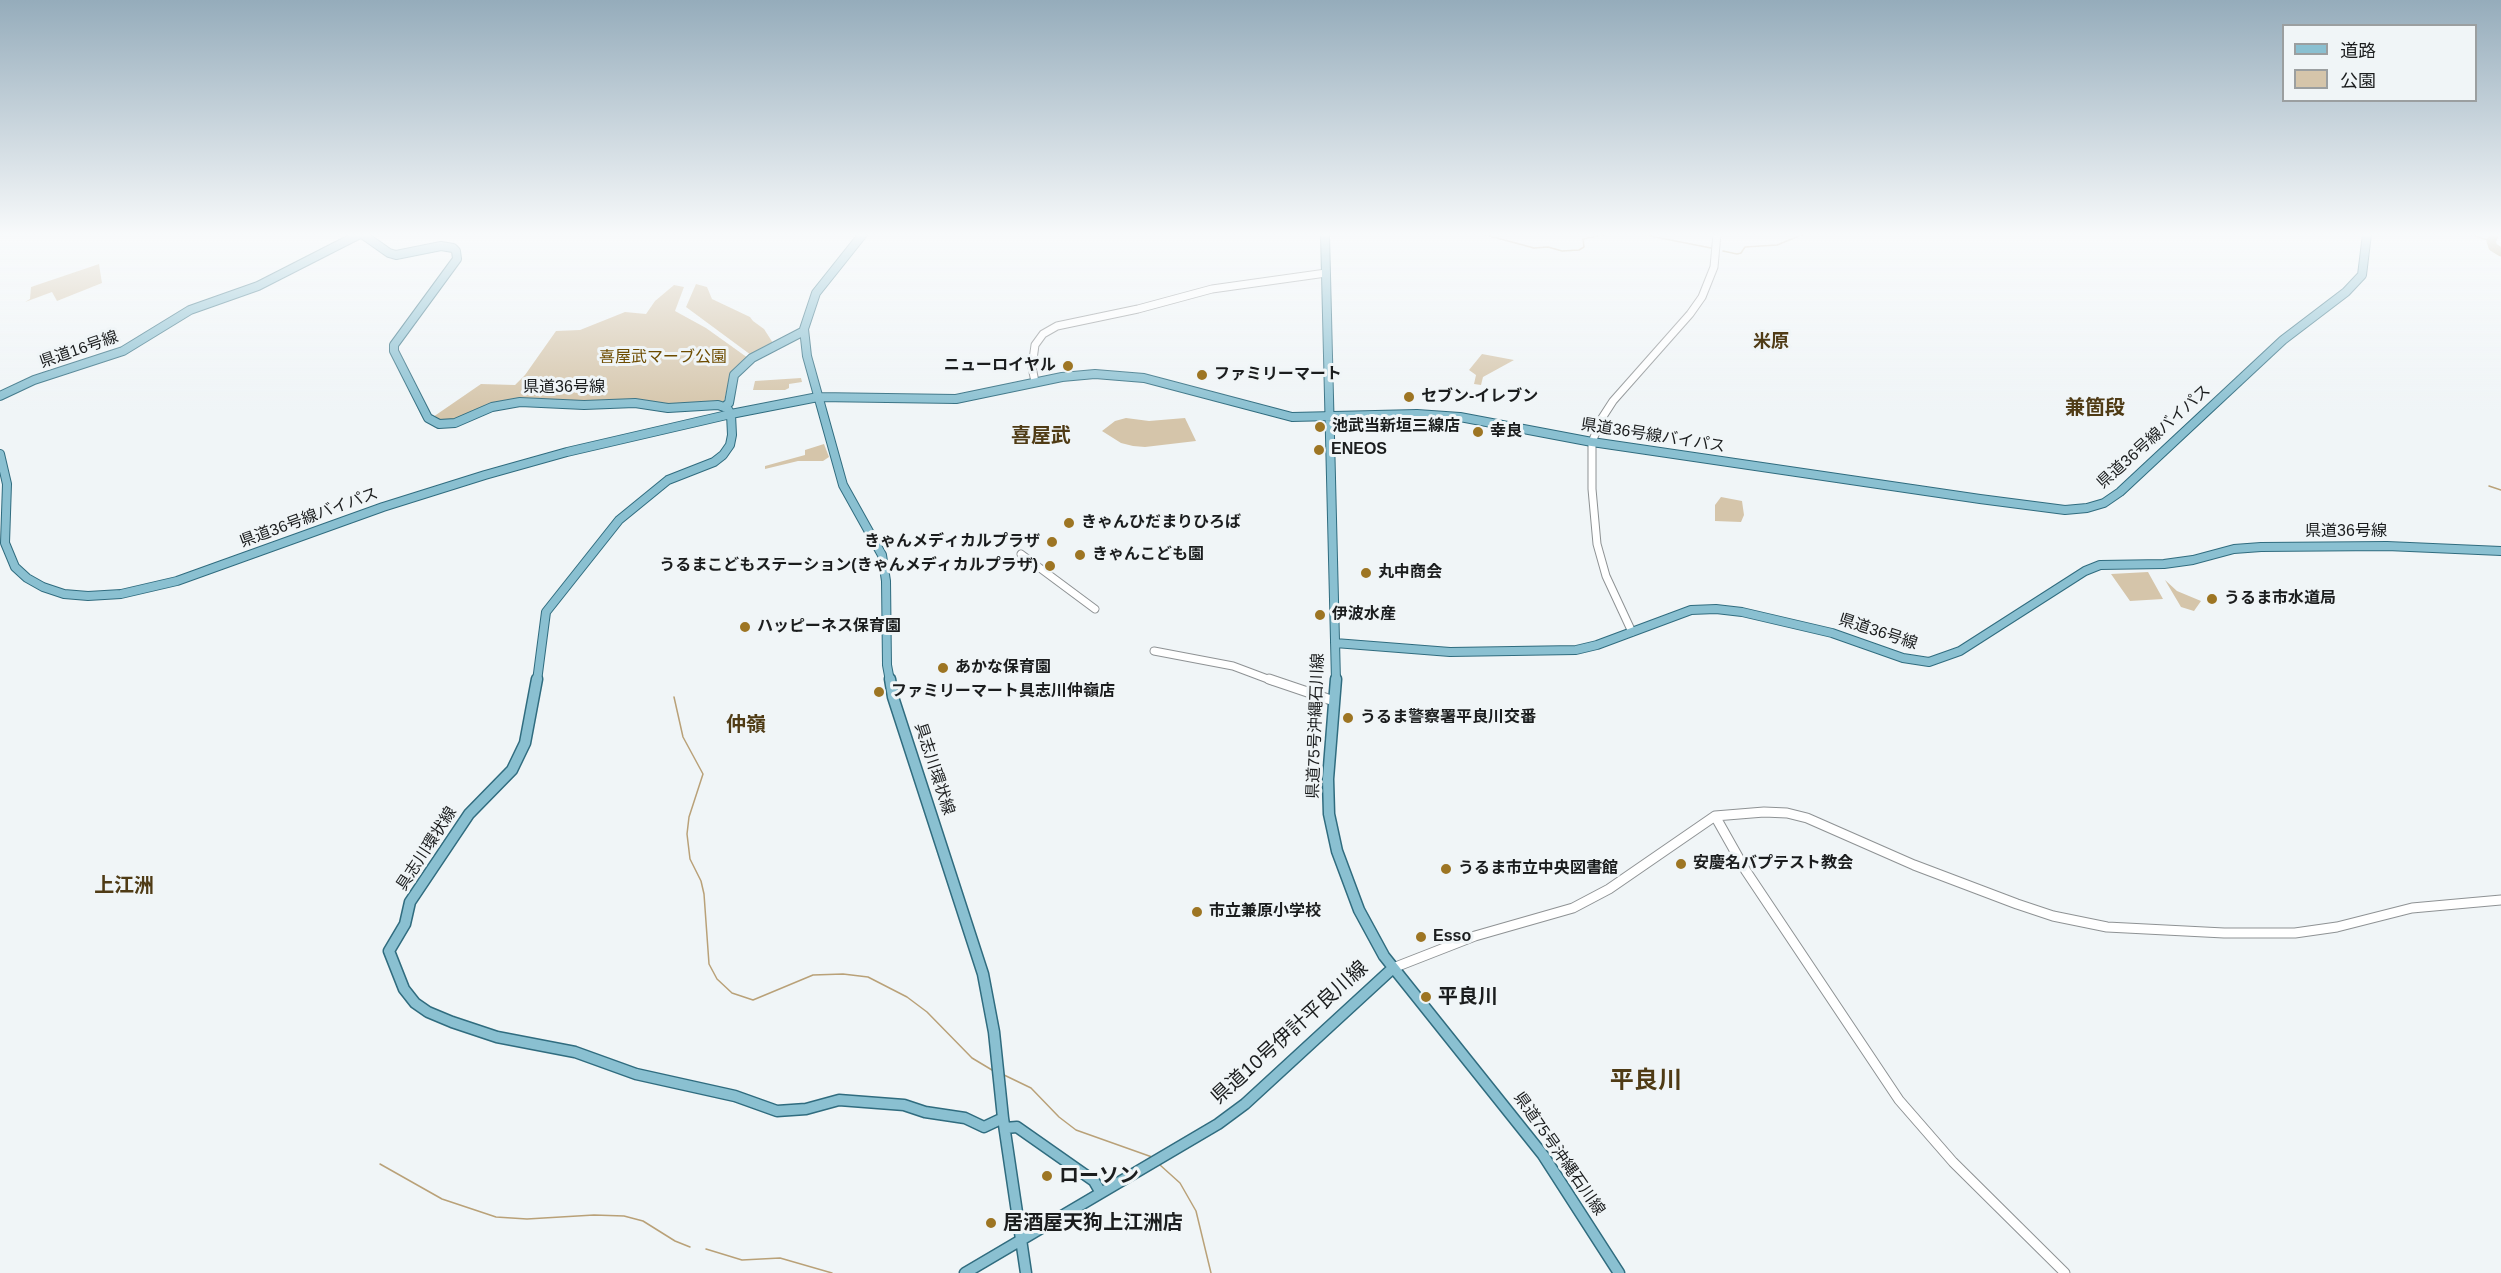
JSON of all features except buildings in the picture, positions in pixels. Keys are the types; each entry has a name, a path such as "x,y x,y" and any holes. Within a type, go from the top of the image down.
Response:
{"main road":[{"name":"県道16号線","path":"0,396 34,380 123,351 190,310 237,293"},
{"name":"県道36号線","path":"432,293 394,345 394,351 428,418 439,424 455,423 492,407 520,402 584,405 635,403 668,408 718,405 728,410 818,397"},
{"name":"具志川環状線","path":"817,293 804,331 807,356 843,485 882,555 886,581 887,664 893,697 977,949 991,1013 1026,1273"},
{"name":"県道75号沖縄石川線","path":"1326,293 1335,643 1334,701 1328,779 1333,832 1343,871 1359,910 1393,968 1440,1024 1542,1155 1619,1273"},
{"name":"県道36号線バイパス","path":"818,397 957,399 1083,374 1127,375 1292,417 1446,416 1592,442 2065,510 2095,506 2120,492 2283,340 2344,293"},
{"name":"具志川環状線","path":"804,331 752,358 734,375 728,410 732,435 730,445 723,455 714,462 668,480 619,520 546,612 534,703 525,743 512,770 469,814 410,902 405,924 389,951 404,989 415,1003 452,1023 515,1041 575,1052 636,1074 735,1096 777,1111 806,1109 839,1100 904,1105 925,1112 965,1118 984,1127 1004,1123 1017,1127 1094,1181 1101,1193"},
{"name":"県道36号線バイパス","path":"0,454 6,470 5,543 11,561 20,573 43,587 64,594 88,596 121,594 193,576 373,510 485,475 728,410"},
{"name":"県道36号線","path":"1335,643 1450,652 1551,652 1597,645 1684,612 1716,609 1742,612 1832,633 1903,658 1929,662 1960,651 2085,571 2100,565 2164,564 2245,548 2387,546 2501,551"},
{"name":"県道10号伊計平良川線","path":"965,1273 1192,1140 1245,1104 1393,968"}],"street":[{"path":"1035,382 1032,367 1035,345 1043,334 1057,326 1138,309 1196,293"},
{"path":"1632,632 1606,576 1597,544 1592,489 1592,442 1602,417 1613,401 1690,314 1703,293"},
{"path":"1021,554 1095,609"},
{"path":"1154,651 1233,666 1314,696 1334,701"},
{"path":"1393,968 1475,936 1573,909 1609,889 1714,816 1764,812 1795,815 1821,823 1925,869 2017,904 2053,916 2107,927 2224,933 2295,933 2337,927 2412,908 2501,900"},
{"path":"1714,816 1746,871 1899,1100 1953,1162 2065,1273"}],"green space":[{"path":"30,293 48,293 25,302 30,299"},
{"path":"53,293 76,293 57,301"},
{"name":"喜屋武マーブ公園","path":"664,293 682,293 675,311 706,328 748,358 730,375 724,402 669,405 522,400 457,420 441,421 433,417 481,384 515,385 525,375 556,331 580,330 625,312 646,314"},
{"name":"喜屋武マーブ公園","path":"692,293 710,293 712,299 750,317 764,329 773,343 751,355 686,307"},
{"path":"1482,354 1514,360 1483,377 1481,385 1474,384 1476,375 1469,370"},
{"path":"801,378 802,382 789,384 789,388 785,390 753,390 755,381"},
{"path":"1126,418 1149,421 1185,418 1196,441 1145,447 1133,446 1121,443 1102,431 1115,421"},
{"path":"824,444 829,457 823,461 798,461 765,469 765,466 805,455 805,450"},
{"path":"1721,497 1742,501 1744,515 1741,522 1715,521 1715,505"},
{"path":"2148,572 2163,599 2130,601 2111,574"},
{"path":"2165,580 2177,591 2201,601 2194,611 2181,607"}],"waterway":[{"path":"2489,486 2501,490"},
{"path":"674,697 683,737 703,774 689,817 687,834 690,859 701,881 704,894 709,964 717,979 732,993 753,1000 813,975 843,974 868,977 907,997 927,1012 972,1058 992,1070"},
{"path":"1002,1074 1031,1088 1059,1117 1076,1130 1152,1157"},
{"path":"380,1164 442,1199 496,1217 527,1219 594,1215 624,1216 643,1221 675,1241 690,1247"},
{"path":"1160,1165 1180,1183 1196,1211 1211,1273"},
{"path":"706,1249 742,1260 780,1258 832,1273"}],"place":[{"name":"ニューロイヤル","path":"1068,366"},
{"name":"ファミリーマート","path":"1202,375"},
{"name":"セブン-イレブン","path":"1409,397"},
{"name":"池武当新垣三線店","path":"1320,427"},
{"name":"幸良","path":"1478,432"},
{"name":"ENEOS","path":"1319,450"},
{"name":"きゃんひだまりひろば","path":"1069,523"},
{"name":"きゃんメディカルプラザ","path":"1052,542"},
{"name":"きゃんこども園","path":"1080,555"},
{"name":"うるまこどもステーション(きゃんメディカルプラザ)","path":"1050,566"},
{"name":"丸中商会","path":"1366,573"},
{"name":"うるま市水道局","path":"2212,599"},
{"name":"伊波水産","path":"1320,615"},
{"name":"ハッピーネス保育園","path":"745,627"},
{"name":"あかな保育園","path":"943,668"},
{"name":"ファミリーマート具志川仲嶺店","path":"879,692"},
{"name":"うるま警察署平良川交番","path":"1348,718"},
{"name":"安慶名バプテスト教会","path":"1681,864"},
{"name":"うるま市立中央図書館","path":"1446,869"},
{"name":"市立兼原小学校","path":"1197,912"},
{"name":"Esso","path":"1421,937"},
{"name":"平良川","path":"1426,997"},
{"name":"ローソン","path":"1047,1176"},
{"name":"居酒屋天狗上江洲店","path":"991,1223"}],"district":[{"name":"米原","path":"1771,342"},
{"name":"兼箇段","path":"2095,408"},
{"name":"喜屋武","path":"1041,436"},
{"name":"仲嶺","path":"746,725"},
{"name":"上江洲","path":"124,886"},
{"name":"平良川","path":"1646,1081"}]}
